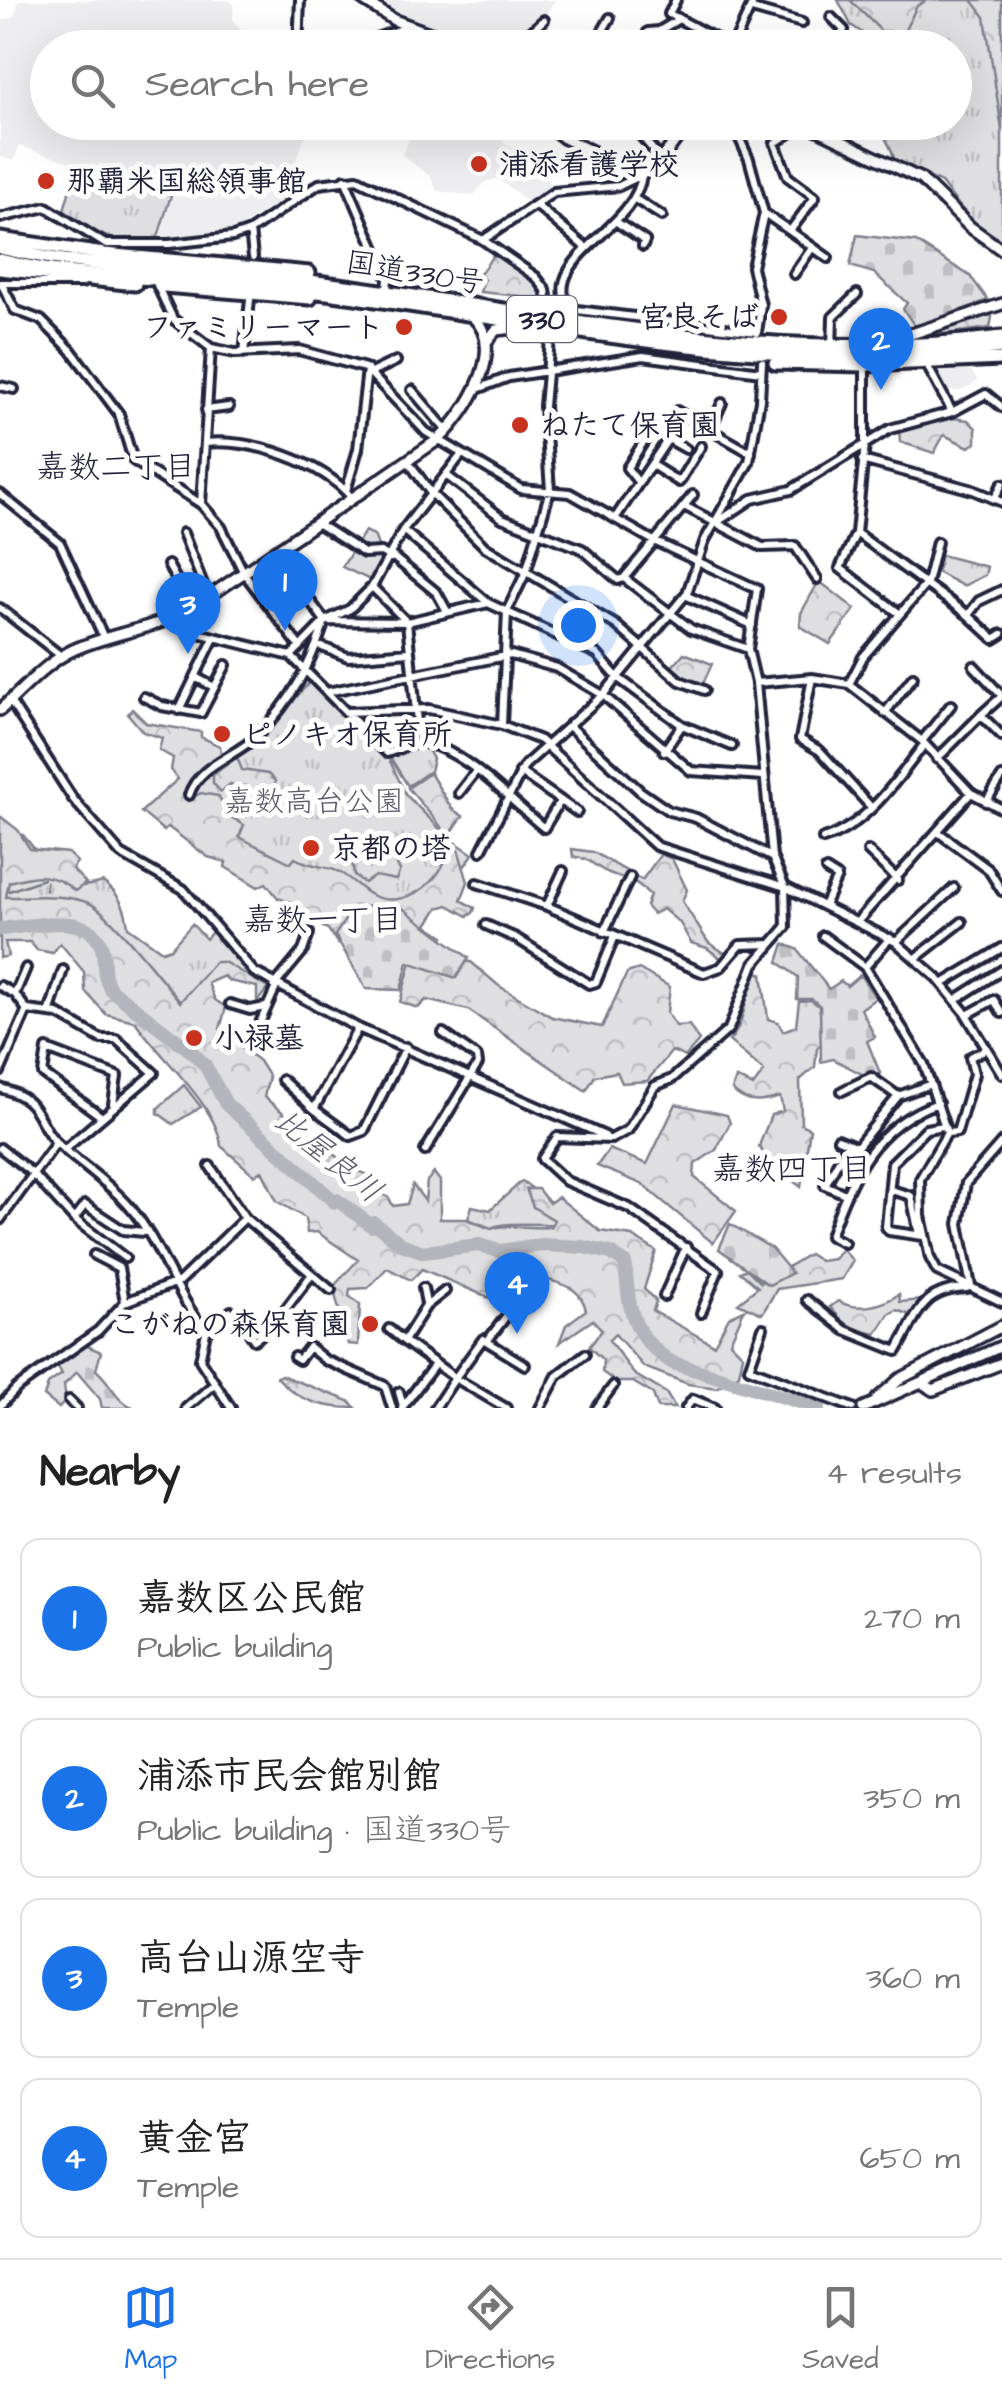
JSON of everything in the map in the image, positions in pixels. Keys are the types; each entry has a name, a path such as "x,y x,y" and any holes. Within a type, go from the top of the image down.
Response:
{"highway":[{"path":"0,239 104,254 268,267 388,290 400,299"},
{"name":"国道330号","path":"0,248 605,328 757,338 832,348 997,350"},
{"name":"国道330号","path":"0,260 67,271 192,274"},
{"path":"0,269 98,282 400,299"},
{"name":"国道330号","path":"400,299 538,328 718,352 864,357 997,350"},
{"path":"718,352 761,367 865,365 997,350"}],"street":[{"path":"299,30 300,0"},
{"path":"676,0 667,16 699,30"},
{"path":"367,1 419,30"},
{"path":"741,30 753,4 802,23"},
{"path":"602,30 610,18"},
{"path":"831,18 844,30"},
{"path":"661,30 679,19"},
{"path":"533,30 544,20"},
{"path":"400,30 408,26"},
{"path":"568,140 642,174"},
{"path":"645,140 662,160"},
{"path":"483,240 554,192 637,181 662,160 676,140"},
{"path":"642,174 635,199 618,223 586,248 566,274 562,290 570,309 757,338 761,305 752,266 764,213 740,140"},
{"path":"780,140 775,143 788,177 814,197 790,231"},
{"path":"841,140 921,179 970,227 1002,250"},
{"path":"345,177 388,279 388,290"},
{"path":"0,218 46,207 88,237 105,244 133,246 223,239 250,231 319,184 345,177 372,184 483,240 536,277 546,290 549,310 544,428 550,490 526,572 507,611 502,724"},
{"path":"635,199 662,216"},
{"path":"536,205 586,248"},
{"path":"764,213 828,258"},
{"path":"618,223 645,241 643,246"},
{"path":"250,231 254,257"},
{"path":"794,274 812,248"},
{"path":"98,282 1,283 15,310 41,320 106,392 118,414 133,460 201,504 221,527 244,572 300,647"},
{"path":"158,285 173,318 210,348 244,353 298,350 370,371 408,416 520,489 570,493 657,542 757,589 748,649 756,683 772,857 785,886 786,927 754,964 729,1029 672,1079 655,1086 628,1130 611,1139 557,1137 542,1159 566,1181 630,1208 718,1271 700,1313"},
{"path":"832,348 833,318 856,294"},
{"path":"244,353 250,300"},
{"path":"873,347 1002,304"},
{"path":"473,317 483,328 486,344"},
{"path":"0,710 60,656 174,619 317,523 350,495 439,439 474,390 486,344 498,329 538,328"},
{"path":"201,504 210,348"},
{"path":"474,390 509,377 548,374 643,356 761,367 752,453 714,524 685,595 603,695 520,772 481,850"},
{"path":"370,371 396,361"},
{"path":"865,365 865,444 856,532 840,568 900,614"},
{"path":"929,368 952,412"},
{"path":"350,495 370,371"},
{"path":"0,386 14,389"},
{"path":"412,390 448,431"},
{"path":"714,524 752,500 791,490 890,429 952,412 986,394 1002,407"},
{"path":"710,430 722,403"},
{"path":"206,410 229,406"},
{"path":"677,412 752,453"},
{"path":"618,478 655,424"},
{"path":"205,443 230,440 295,460 327,474 350,495"},
{"path":"616,517 668,440 686,449"},
{"path":"652,465 679,482 700,446"},
{"path":"291,656 325,621 350,609 372,587 403,530 462,454"},
{"path":"862,460 998,500 1002,484"},
{"path":"408,461 430,492 485,547 616,625 680,682 704,690"},
{"path":"627,468 639,483"},
{"path":"446,475 502,518 568,541 618,580 657,542 693,495"},
{"path":"0,494 60,543 104,640"},
{"path":"686,507 762,547 795,546 817,579"},
{"path":"317,523 364,553 381,552 391,557 437,594 447,611"},
{"path":"403,530 488,603 596,654 617,678 682,725 732,746"},
{"path":"184,532 208,598"},
{"path":"856,532 968,615 994,640 1002,634"},
{"path":"848,684 863,657 927,583 938,542"},
{"path":"168,565 192,608"},
{"path":"624,578 670,616 714,641 748,649"},
{"path":"372,587 407,622 420,742"},
{"path":"968,615 980,601 1002,590"},
{"path":"685,595 752,625"},
{"path":"308,598 325,621"},
{"path":"325,621 407,622 488,603"},
{"path":"0,608 60,656"},
{"path":"174,619 178,626 214,638 291,656 387,752 420,742 447,750 544,828 560,803"},
{"path":"189,796 205,770 260,734 307,673 325,621"},
{"path":"178,710 214,638"},
{"path":"317,645 348,657 409,652"},
{"path":"327,692 505,654 557,668 603,695 692,771 763,776"},
{"path":"144,697 178,710 201,713 226,664"},
{"path":"937,759 1002,696 974,666"},
{"path":"884,713 913,676"},
{"path":"195,677 214,687"},
{"path":"812,678 800,739 820,750 871,807"},
{"path":"756,683 812,678 848,684 922,744 971,794 1002,809"},
{"path":"10,701 72,799 121,854 183,890 245,962 275,986 469,1079 611,1139"},
{"path":"823,839 835,835 871,807 950,705"},
{"path":"346,712 429,708 502,724 545,746 656,846 785,886 893,940 942,984 1002,1074"},
{"path":"980,715 1002,736"},
{"path":"664,751 682,725"},
{"path":"571,728 640,791 669,811 696,818 772,857"},
{"path":"459,793 476,771"},
{"path":"520,772 577,812"},
{"path":"986,802 1002,777"},
{"path":"858,922 971,794"},
{"path":"938,832 988,869 1002,891"},
{"path":"868,851 898,880"},
{"path":"824,906 837,876 826,870"},
{"path":"548,906 563,871"},
{"path":"604,932 630,878"},
{"path":"477,883 548,906 704,974 721,966 740,945 773,944"},
{"path":"865,967 954,888"},
{"path":"916,958 962,922"},
{"path":"486,925 516,938 589,984 596,982 616,936"},
{"path":"260,1023 275,986 303,951 309,934"},
{"path":"823,936 865,967 924,1064 938,1103 945,1130 920,1179 921,1235"},
{"path":"942,984 1002,948"},
{"path":"15,994 26,968"},
{"path":"49,1013 63,970"},
{"path":"955,1000 1002,970"},
{"path":"0,986 15,994 27,1010 74,1020 102,1039 126,1044 154,1074 65,1149"},
{"path":"966,1015 998,998 1002,1013"},
{"path":"230,1004 250,1010 265,1007"},
{"path":"0,1072 27,1010"},
{"path":"314,1109 358,1028"},
{"path":"425,1151 469,1079 477,1057 443,1032"},
{"path":"282,1080 351,1136 364,1131 406,1047"},
{"path":"102,1117 43,1074 47,1049 117,1076 113,1105"},
{"path":"921,1235 889,1231 886,1226 896,1157 926,1129 957,1132 972,1086 970,1058 987,1049"},
{"path":"842,1092 871,1077 898,1096"},
{"path":"838,1139 857,1147 898,1096 931,1084"},
{"path":"0,1088 24,1098 42,1114 56,1143 130,1207 173,1284 206,1332"},
{"path":"844,1243 830,1236 845,1194 868,1150 907,1113 938,1103"},
{"path":"972,1288 959,1224 966,1183 1002,1142"},
{"path":"0,1220 56,1143"},
{"path":"845,1194 826,1185 848,1144"},
{"path":"0,1148 32,1173 74,1219 125,1258"},
{"path":"210,1166 245,1218 331,1290"},
{"path":"891,1190 911,1196 921,1235 937,1271 1002,1302"},
{"path":"74,1219 84,1205 123,1230 146,1232"},
{"path":"0,1406 17,1388 98,1331 125,1302 173,1284 245,1218"},
{"path":"664,1296 686,1246"},
{"path":"94,1254 120,1268 125,1302"},
{"path":"284,1311 312,1274"},
{"path":"435,1408 479,1342 488,1340 519,1299 538,1286"},
{"path":"423,1288 426,1306"},
{"path":"806,1300 845,1330 897,1351 930,1297 944,1289 972,1288"},
{"path":"404,1341 426,1306 445,1290"},
{"path":"231,1408 212,1386 200,1360 206,1332 231,1311 237,1313 254,1340 260,1336"},
{"path":"876,1402 900,1379 1002,1326"},
{"path":"764,1328 748,1368 853,1408"},
{"path":"388,1330 503,1407"},
{"path":"488,1340 525,1366"},
{"path":"863,1408 1002,1346"},
{"path":"294,1357 298,1360 309,1348 325,1360 385,1386 392,1408"},
{"path":"540,1408 557,1376 585,1354"},
{"path":"924,1384 933,1390 945,1389 1002,1363"},
{"path":"403,1408 436,1364"},
{"path":"186,1408 212,1386"},
{"path":"598,1408 613,1386"},
{"path":"399,1392 403,1408"},
{"path":"69,1400 77,1408"},
{"path":"686,1408 693,1400 715,1408"}],"shaded area":[{"path":"19,0 228,0 234,4 233,20 241,30 30,30 30,140 304,140 282,200 236,230 160,239 172,194 19,146 14,161 0,157 0,21 14,17"},
{"path":"377,0 556,0 530,30 440,30 411,21"},
{"name":"浦添看護学校","path":"409,140 502,140 521,154 525,151 546,170 550,190 532,205 498,179 486,181 473,196 437,191 431,177 402,155"},
{"path":"969,367 978,381 961,391 940,391 932,368"}],"green space":[{"path":"838,0 1002,0 1002,241 970,219 941,183 894,160 886,140 972,140 972,30 858,30 851,25"},
{"path":"850,0 927,0 917,6 905,30 880,30"},
{"path":"972,0 1002,0 1002,130 985,17"},
{"path":"94,171 171,195 157,240 107,237 64,210 72,182 89,187"},
{"path":"857,235 916,242 970,276 988,300 916,328 903,309 907,303 874,273 850,266"},
{"path":"494,254 534,281 543,300 519,301 519,296 480,292 484,280 480,274"},
{"path":"986,313 992,317 990,328 929,336 942,326"},
{"path":"954,418 968,420 976,428 976,443 969,447 944,435 934,453 900,442 899,430"},
{"path":"365,531 374,535 384,562 370,580 342,567"},
{"path":"941,555 987,567 985,575 963,586 937,572"},
{"path":"819,581 855,609 830,644 800,626 801,613"},
{"path":"684,653 712,664 702,686 682,680 670,669"},
{"name":"嘉数高台公園","path":"311,681 388,757 406,795 449,838 473,854 409,946 192,811 198,782 253,744"},
{"path":"132,709 146,723 201,732 201,737 220,746 222,758 204,769 187,794 190,799 201,793 218,796 231,817 244,825 239,837 291,863 295,858 339,872 383,899 396,899 420,890 438,873 448,850 458,849 468,882 461,900 475,908 473,913 468,916 448,905 438,908 427,925 444,936 440,948 338,944 328,929 299,916 296,904 278,898 266,883 258,887 225,867 226,862 208,857 141,812 178,779 171,770 173,758 159,750 162,738 143,732 128,714"},
{"path":"427,748 433,759 430,771 408,786 390,757"},
{"path":"237,757 242,770 268,774 275,781 274,791 265,793 267,800 260,811 240,805 245,786 230,784 221,792 213,783 213,775"},
{"path":"430,773 452,809 463,816 449,836 408,788"},
{"path":"0,816 18,830 30,849 68,853 77,862 72,869 86,883 75,891 52,878 28,877 9,882 6,897 60,897 91,904 123,933 180,1002 215,962 224,962 268,988 257,1002 257,987 229,981 224,976 208,983 215,1000 226,1007 220,1029 259,1061 269,1077 264,1097 337,1157 340,1165 366,1174 369,1186 389,1198 393,1206 407,1204 413,1185 425,1201 427,1181 434,1173 440,1181 440,1219 466,1219 491,1229 550,1227 554,1220 533,1207 526,1189 538,1189 549,1203 558,1197 600,1231 632,1236 656,1251 644,1289 656,1301 653,1311 714,1345 729,1317 744,1310 730,1342 743,1355 739,1374 717,1388 688,1384 644,1367 615,1334 609,1340 634,1374 666,1393 675,1408 658,1408 653,1394 633,1382 616,1382 602,1372 603,1360 589,1347 602,1330 593,1320 559,1343 566,1325 586,1310 581,1297 572,1289 548,1280 514,1300 493,1290 490,1298 422,1269 411,1280 387,1268 368,1288 350,1289 349,1296 360,1305 358,1345 348,1344 333,1287 358,1260 317,1232 307,1233 305,1218 277,1201 262,1171 254,1175 221,1146 209,1114 185,1081 135,1021 106,1014 85,991 84,972 60,943 53,953 37,950 30,942 5,942 8,956 0,958"},
{"path":"23,835 63,882 86,886 103,882 109,887 121,902 128,927 162,951 171,948 192,924 206,939 212,932 252,975 243,978 222,965 194,993 197,1019 149,969 0,902 0,837"},
{"path":"371,839 374,864 391,857 400,870 396,880 375,876 364,883 354,875 350,849"},
{"path":"572,849 593,852 642,880 661,854 672,859 687,890 682,901 708,942 726,954 720,958 691,943 680,923 663,909 653,914 646,906 650,895 637,884 573,857"},
{"path":"354,906 401,907 469,958 456,978 408,962 401,990 366,989 335,935"},
{"path":"784,944 797,949 829,989 841,981 847,986 860,975 876,998 861,1009 875,1037 867,1041 880,1073 877,1082 833,1059 821,1062 820,1006 812,999 797,999 798,977 778,962"},
{"path":"412,958 471,962 499,986 552,1017 602,1027 627,973 639,969 670,987 667,1013 676,1026 689,1025 699,1041 685,1057 672,1051 647,1081 622,1083 617,1072 595,1076 586,1091 468,1010 426,1000 418,1008 400,1002"},
{"path":"757,972 762,974 768,1019 778,1022 783,1031 796,1026 799,1001 811,1000 819,1006 825,1042 817,1048 815,1067 800,1080 801,1124 810,1129 801,1187 770,1163 759,1146 771,1115 783,1111 780,1097 754,1101 732,1090 736,1078 753,1086 764,1071 729,1041 739,1026"},
{"path":"184,1085 201,1107 173,1124 158,1113 158,1108"},
{"path":"676,1104 727,1115 730,1123 716,1150 695,1164 694,1177 736,1211 713,1243 642,1184 597,1166 609,1149 647,1164"},
{"path":"522,1181 564,1212 560,1224 491,1228 468,1219 472,1206 490,1210"},
{"path":"730,1224 771,1248 792,1273 769,1285 719,1249"},
{"path":"842,1249 853,1261 842,1279 777,1289 762,1314 738,1303 758,1287 740,1272 747,1269 761,1283 809,1254 820,1261 834,1259"},
{"path":"899,1294 900,1302 923,1300 913,1316 897,1310 889,1314 876,1334 849,1328 830,1307 838,1301 870,1306"},
{"path":"85,1345 101,1352 96,1370 123,1401 135,1408 102,1408 100,1399 77,1372 64,1385 66,1400 59,1408 44,1396 48,1384 62,1374 57,1365"},
{"path":"281,1375 349,1401 356,1408 322,1405 303,1398 285,1386 277,1377"}],"waterway":[{"path":"9,891 43,879"},
{"path":"46,882 46,890"},
{"name":"比屋良川","path":"0,929 56,923 84,927 94,934 101,945 111,990 191,1051 205,1065 226,1104 335,1202 372,1226 374,1223 401,1244 424,1252 479,1245 499,1251 542,1245 611,1253 625,1263 634,1319 658,1353 673,1363 819,1408"}],"place":[{"name":"浦添看護学校","path":"479,164"},
{"name":"那覇米国総領事館","path":"46,181"},
{"name":"宮良そば","path":"779,317"},
{"name":"ファミリーマート","path":"404,327"},
{"name":"浦添市民会館別館","path":"881,390"},
{"name":"ねたて保育園","path":"520,425"},
{"name":"嘉数区公民館","path":"285,631"},
{"name":"高台山源空寺","path":"188,654"},
{"name":"ピノキオ保育所","path":"222,734"},
{"name":"京都の塔","path":"311,848"},
{"name":"小禄墓","path":"194,1038"},
{"name":"こがねの森保育園","path":"370,1324"},
{"name":"黄金宮","path":"517,1334"}],"district":[{"name":"嘉数二丁目","path":"116,466"},
{"name":"嘉数一丁目","path":"323,919"},
{"name":"嘉数四丁目","path":"792,1168"}]}
